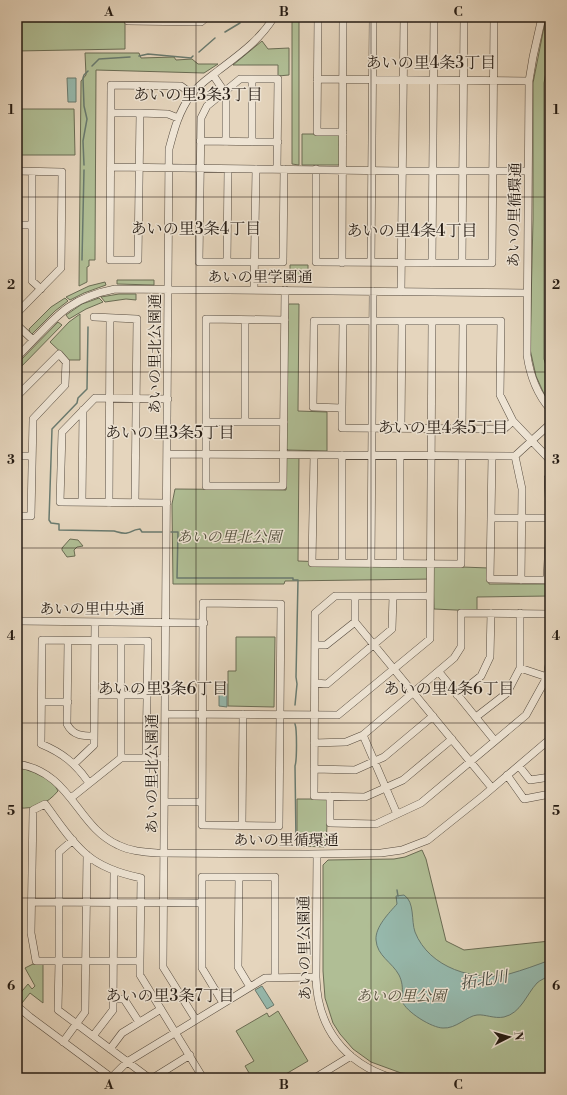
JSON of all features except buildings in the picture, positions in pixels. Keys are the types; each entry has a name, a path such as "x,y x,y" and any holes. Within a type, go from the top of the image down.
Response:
{"street":[{"path":"128,17 128,21 183,19 201,22 207,17"},
{"name":"あいの里北公園通","path":"196,1020 163,967 170,150 175,125 184,105 192,94 213,75 255,42 265,31 274,17"},
{"path":"318,17 317,132 343,132"},
{"path":"342,263 344,17"},
{"path":"371,262 373,17"},
{"path":"401,292 404,17"},
{"path":"432,263 434,17"},
{"path":"462,263 464,17"},
{"path":"316,169 316,262 492,263 494,17"},
{"name":"あいの里循環通","path":"542,17 529,81 527,355 532,378 542,399 550,409"},
{"path":"213,75 225,90 226,94 226,142"},
{"path":"240,79 278,79 278,142 283,262 199,262 200,126 202,114 207,106 225,90 240,79"},
{"path":"252,79 252,142"},
{"path":"317,79 529,81"},
{"path":"140,114 138,260 110,260 111,85 181,86 192,94"},
{"path":"111,113 168,114 178,118"},
{"path":"200,141 278,142"},
{"path":"111,167 402,171 528,171"},
{"path":"227,262 228,169"},
{"path":"254,290 256,169"},
{"path":"17,171 62,172 61,268 17,313"},
{"path":"32,172 32,281 40,289"},
{"path":"17,225 32,225"},
{"name":"あいの里学園通","path":"17,357 61,311 87,296 115,289 527,293"},
{"path":"285,290 285,320 284,422 283,486 206,486 206,319 285,320"},
{"path":"371,564 373,291"},
{"path":"94,317 136,319 135,503"},
{"path":"109,503 110,318"},
{"path":"245,320 245,422"},
{"path":"342,408 313,407 314,321 500,321 500,396 513,421 550,460"},
{"path":"343,321 342,428 504,429 513,421"},
{"path":"401,428 402,321"},
{"path":"166,714 338,715 430,639 432,321"},
{"path":"462,429 463,321"},
{"path":"17,325 33,340"},
{"path":"17,396 59,354 66,362 65,385 33,419 31,516 17,516"},
{"path":"167,503 60,502 62,432 95,398 168,399"},
{"path":"82,502 83,410"},
{"path":"206,422 284,422"},
{"path":"167,454 515,456 550,424"},
{"path":"314,455 312,563 371,564 461,564 462,456"},
{"path":"342,455 342,563"},
{"path":"17,456 32,456"},
{"path":"400,456 400,564"},
{"path":"492,456 490,580 548,580 550,518 548,478 550,475"},
{"path":"515,456 522,489 521,580"},
{"path":"491,518 550,518"},
{"path":"430,596 335,596 315,613 314,796 365,797 403,780 452,739"},
{"path":"355,596 355,622 492,788"},
{"path":"315,684 326,684 392,629 393,596"},
{"path":"203,604 281,604 279,826 202,825 202,714 203,604"},
{"path":"314,742 346,742 363,735 454,658 461,647 460,613 550,614"},
{"path":"457,694 481,676 490,657 490,613"},
{"path":"476,718 507,693 520,668 520,613"},
{"name":"あいの里中央通","path":"17,621 204,622"},
{"path":"74,764 93,747 95,622"},
{"path":"315,645 326,645 355,622"},
{"path":"89,783 74,764 52,749 41,744 42,640 148,641 146,758"},
{"path":"68,641 68,726 80,736 94,736"},
{"path":"121,641 121,758"},
{"path":"330,796 330,823 376,824 421,803 526,715 547,677 550,658"},
{"path":"520,668 547,677"},
{"path":"438,672 495,741"},
{"path":"94,695 147,695"},
{"path":"42,702 68,702"},
{"path":"242,826 243,714"},
{"path":"314,769 355,770 384,756 433,716"},
{"path":"363,735 397,814"},
{"name":"あいの里循環通","path":"17,764 30,766 44,772 56,781 102,835 117,845 134,851 164,853 381,853 402,850 428,840 508,776 550,739"},
{"path":"71,798 121,758 165,758"},
{"path":"519,766 530,780 550,777"},
{"path":"508,776 524,799 550,794"},
{"path":"165,802 202,802"},
{"path":"140,961 36,961 32,933 33,810 45,804 73,840 87,855 114,871 141,878 140,975 203,1078"},
{"path":"73,840 59,852 58,1010 149,1078"},
{"name":"あいの里公園通","path":"317,854 316,989 319,1006 324,1020 342,1049 363,1066 379,1074 392,1078"},
{"path":"63,1042 86,1012 87,855"},
{"path":"93,1036 113,1010 114,871"},
{"path":"223,1003 202,968 202,877 276,877 275,978"},
{"path":"239,877 238,967 250,987"},
{"path":"32,902 202,903"},
{"path":"17,1006 112,1078 127,1062 265,978 316,977"},
{"path":"113,999 124,999 139,1022"},
{"path":"110,1049 122,1033 161,1009"},
{"path":"153,1078 190,1055"},
{"path":"315,1078 328,1075 351,1056"}],"green space":[{"path":"17,17 125,17 125,49 17,51"},
{"path":"292,17 299,17 299,165 292,164"},
{"path":"546,17 550,17 550,50 544,83 544,359 550,378 550,402 545,396 536,376 530,349 533,220 533,83"},
{"path":"262,41 268,49 289,48 289,75 278,76 278,65 233,65"},
{"path":"85,53 139,53 141,58 174,57 176,60 192,59 198,64 218,64 204,73 96,70 95,260 89,260 89,266 87,267 87,282 79,286 81,81 86,75"},
{"path":"17,109 74,109 75,155 17,155"},
{"path":"302,134 340,135 340,164 302,165"},
{"path":"290,265 308,265 308,276 290,276"},
{"path":"117,280 154,280 154,285 117,284"},
{"path":"105,282 106,285 70,300 66,297 89,286"},
{"path":"119,294 136,294 136,300 126,299 105,302 101,297"},
{"path":"65,298 68,301 55,311 32,334 30,333 29,329 51,307"},
{"path":"99,298 103,302 86,309 69,319 66,315 82,304"},
{"path":"289,304 299,304 298,411 327,412 327,451 288,450 286,448"},
{"path":"80,314 80,360 69,360 50,342 69,322"},
{"path":"58,322 62,325 17,371 17,364"},
{"name":"あいの里北公園","path":"286,451 299,452 298,561 489,568 489,584 550,584 550,596 477,597 477,611 434,609 433,579 285,581 284,584 173,584 172,504 175,489 286,490"},
{"path":"70,539 78,540 83,546 77,547 74,550 75,556 67,557 62,548"},
{"path":"236,637 275,637 274,707 228,706 228,671 236,671"},
{"path":"24,768 34,770 53,782 58,791 54,796 40,805 30,808 18,808 19,769"},
{"path":"297,799 326,799 328,802 326,847 297,846"},
{"name":"あいの里公園","path":"422,850 426,859 446,941 464,950 550,941 550,1078 503,1078 478,1075 419,1075 401,1073 371,1062 353,1049 333,1023 325,998 323,971 323,865 328,860 394,859 405,857"},
{"path":"33,964 43,964 43,1003 30,993 22,1003 17,997 28,984 32,989 35,986 25,968"},
{"path":"278,1011 308,1061 279,1078 252,1078 245,1066 254,1061 236,1031 267,1013 269,1017"}],"water":[{"path":"67,78 76,78 76,102 68,102"},
{"path":"219,683 227,684 227,707 219,706"},
{"path":"404,895 410,902 415,932 422,944 431,955 454,970 482,976 496,976 509,974 550,960 550,975 537,983 519,1008 510,1015 504,1017 493,1017 477,1015 448,1028 438,1027 420,1019 404,1005 402,1000 402,982 400,977 396,970 382,955 377,946 376,940 376,935 380,925 397,904 396,896"},
{"path":"262,986 274,1005 267,1009 255,990"}],"waterway":[{"path":"225,32 240,23"},
{"path":"199,52 215,38"},
{"path":"139,56 148,54 191,58 193,56"},
{"path":"92,66 99,59 130,57"},
{"path":"84,165 83,141 87,119 84,106 83,78 88,71"},
{"path":"82,260 84,170"},
{"path":"88,327 87,389 78,398 77,403 52,429 49,520 51,523 59,524 59,530 114,531 129,533 140,529 142,532 163,532"},
{"path":"171,532 178,532 177,578 293,578 293,580 298,580 297,684 295,705"},
{"path":"295,724 296,841 325,841"},
{"name":"拓北川","path":"397,890 398,896"}],"district":[{"name":"あいの里4条3丁目","path":"431,63"},
{"name":"あいの里3条3丁目","path":"198,95"},
{"name":"あいの里3条4丁目","path":"196,229"},
{"name":"あいの里4条4丁目","path":"412,231"},
{"name":"あいの里4条5丁目","path":"443,428"},
{"name":"あいの里3条5丁目","path":"170,433"},
{"name":"あいの里3条6丁目","path":"163,689"},
{"name":"あいの里4条6丁目","path":"449,689"},
{"name":"あいの里3条7丁目","path":"170,996"}]}
